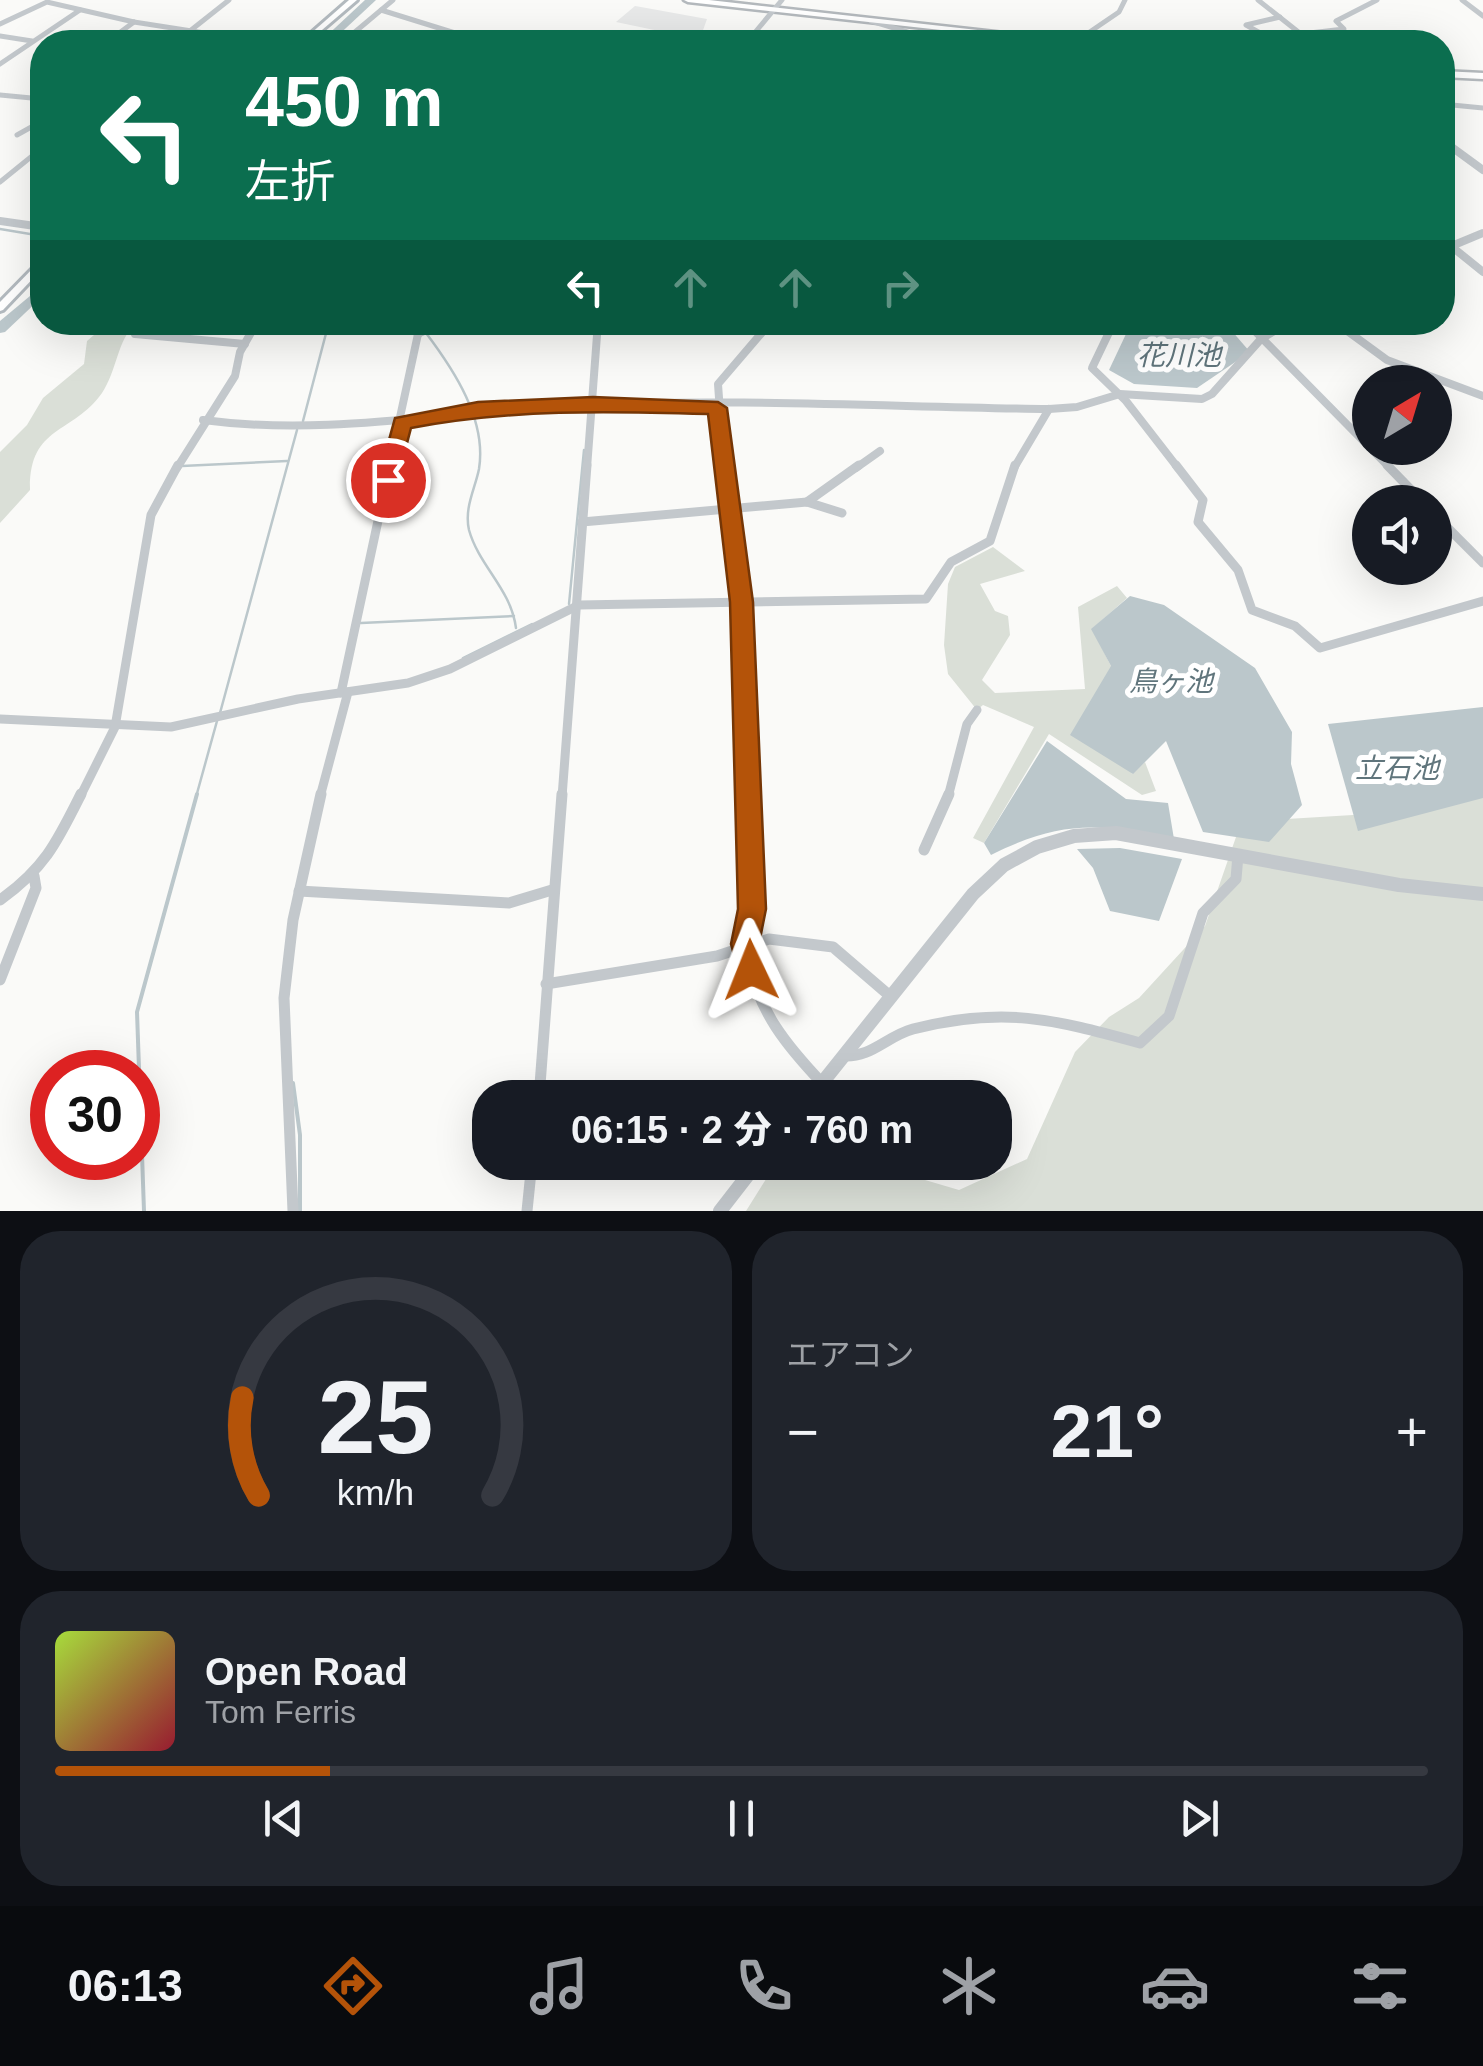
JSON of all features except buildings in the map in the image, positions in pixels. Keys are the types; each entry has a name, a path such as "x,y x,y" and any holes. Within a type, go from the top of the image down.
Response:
{"highway":[{"path":"688,0 954,30"},
{"path":"1455,75 1483,76"}],"main road":[{"path":"318,30 353,0"},
{"path":"0,308 30,277"}],"street":[{"path":"0,24 47,2 190,30 228,0"},
{"path":"357,30 393,0"},
{"path":"759,30 782,0"},
{"path":"1092,30 1120,12 1125,0"},
{"path":"1258,0 1296,30"},
{"path":"1356,0 1368,6"},
{"path":"1338,30 1344,29 1336,21 1381,0"},
{"path":"1462,0 1483,16"},
{"path":"50,30 80,10"},
{"path":"381,10 445,30"},
{"path":"1253,30 1246,25 1280,17"},
{"path":"870,21 893,30"},
{"path":"123,30 134,22"},
{"path":"0,36 30,40"},
{"path":"0,64 30,44"},
{"path":"0,95 30,98"},
{"path":"1455,105 1483,108"},
{"path":"17,135 30,128"},
{"path":"1455,150 1483,170"},
{"path":"0,182 30,158"},
{"path":"0,221 30,225"},
{"path":"1455,245 1483,233"},
{"path":"1455,253 1483,272"},
{"path":"176,335 245,344"},
{"path":"0,900 34,876 68,826 115,727 151,515 203,420 236,376 250,335"},
{"path":"293,1211 296,1155 284,1004 299,892 418,335"},
{"path":"540,1080 597,335"},
{"path":"761,335 718,384 741,602 752,909 745,944 757,995 774,1033 819,1080"},
{"path":"1108,335 1092,368 1120,394 1203,500 1198,522 1238,570 1252,610 1296,626 1320,648 1483,601"},
{"path":"1258,335 1406,485"},
{"path":"203,420 262,428 402,423 478,408 593,404 1048,409 1077,407 1120,394 1202,399 1212,394 1266,335"},
{"path":"1353,335 1387,360 1483,396"},
{"path":"0,719 115,727 171,726 422,680 579,605 926,599 951,562 990,541 1017,458 1048,409"},
{"path":"807,502 880,451"},
{"path":"582,522 807,502 842,513"},
{"path":"1452,532 1483,563"},
{"path":"924,850 951,790 968,724 976,710"},
{"path":"824,1080 998,866 1023,850 1083,833 1116,833 1399,886 1483,894"},
{"path":"843,1056 859,1056 906,1031 969,1015 1050,1019 1140,1043 1169,1016 1202,913 1236,879 1238,855"},
{"path":"0,980 36,888 34,876"},
{"path":"299,892 509,903 552,890"},
{"path":"546,984 716,956 769,939 833,947 890,996"},
{"path":"527,1211 530,1180"},
{"path":"720,1211 744,1180"}],"shaded area":[{"path":"635,6 707,19 703,30 654,30 616,22"},
{"path":"94,335 127,335 102,393 44,442 32,469 30,490 0,523 0,452 27,425 43,398 84,364 87,341"},
{"path":"993,547 1025,571 980,584 995,611 1008,616 1010,635 982,680 995,693 1085,689 1078,607 1117,586 1127,598 1092,629 1111,666 1132,774 1145,762 1156,791 1142,795 1049,734 984,843 973,838 1034,727 983,705 977,710 948,674 944,645 948,584 955,567"},
{"path":"1483,790 1483,1211 746,1211 765,1180 925,1180 959,1190 981,1180 1012,1180 1012,1166 1027,1159 1075,1052 1109,1017 1139,998 1205,926 1236,837 1287,819 1402,812"}],"water":[{"name":"花川池","path":"1126,335 1235,335 1250,352 1197,388 1134,384 1109,370"},
{"name":"鳥ヶ池","path":"1130,596 1164,605 1255,668 1292,732 1291,764 1302,805 1269,842 1203,832 1166,741 1133,774 1070,735 1111,666 1091,629"},
{"name":"立石池","path":"1483,707 1483,798 1358,831 1328,724"},
{"path":"1047,741 1126,799 1168,803 1174,839 1124,830 1081,828 1039,835 991,855 984,843"},
{"path":"1120,848 1182,859 1159,921 1110,911 1093,868 1077,849"}],"waterway":[{"path":"338,30 371,0"},
{"path":"0,229 30,234"},
{"path":"0,329 30,301"},
{"path":"303,421 326,335"},
{"path":"427,335 457,379 473,414 480,451 469,506 469,530 513,616"},
{"path":"220,713 297,430"},
{"path":"569,604 584,450"},
{"path":"182,466 287,461"},
{"path":"361,623 513,616"},
{"path":"513,616 516,628"},
{"path":"463,658 532,624"},
{"path":"196,797 217,721"},
{"path":"144,1211 137,1012 197,794"},
{"path":"293,1083 300,1135 300,1211"}],"route":[{"path":"388,480 402,423 478,408 593,404 718,408 741,602 752,909 745,944 751,970"}]}
